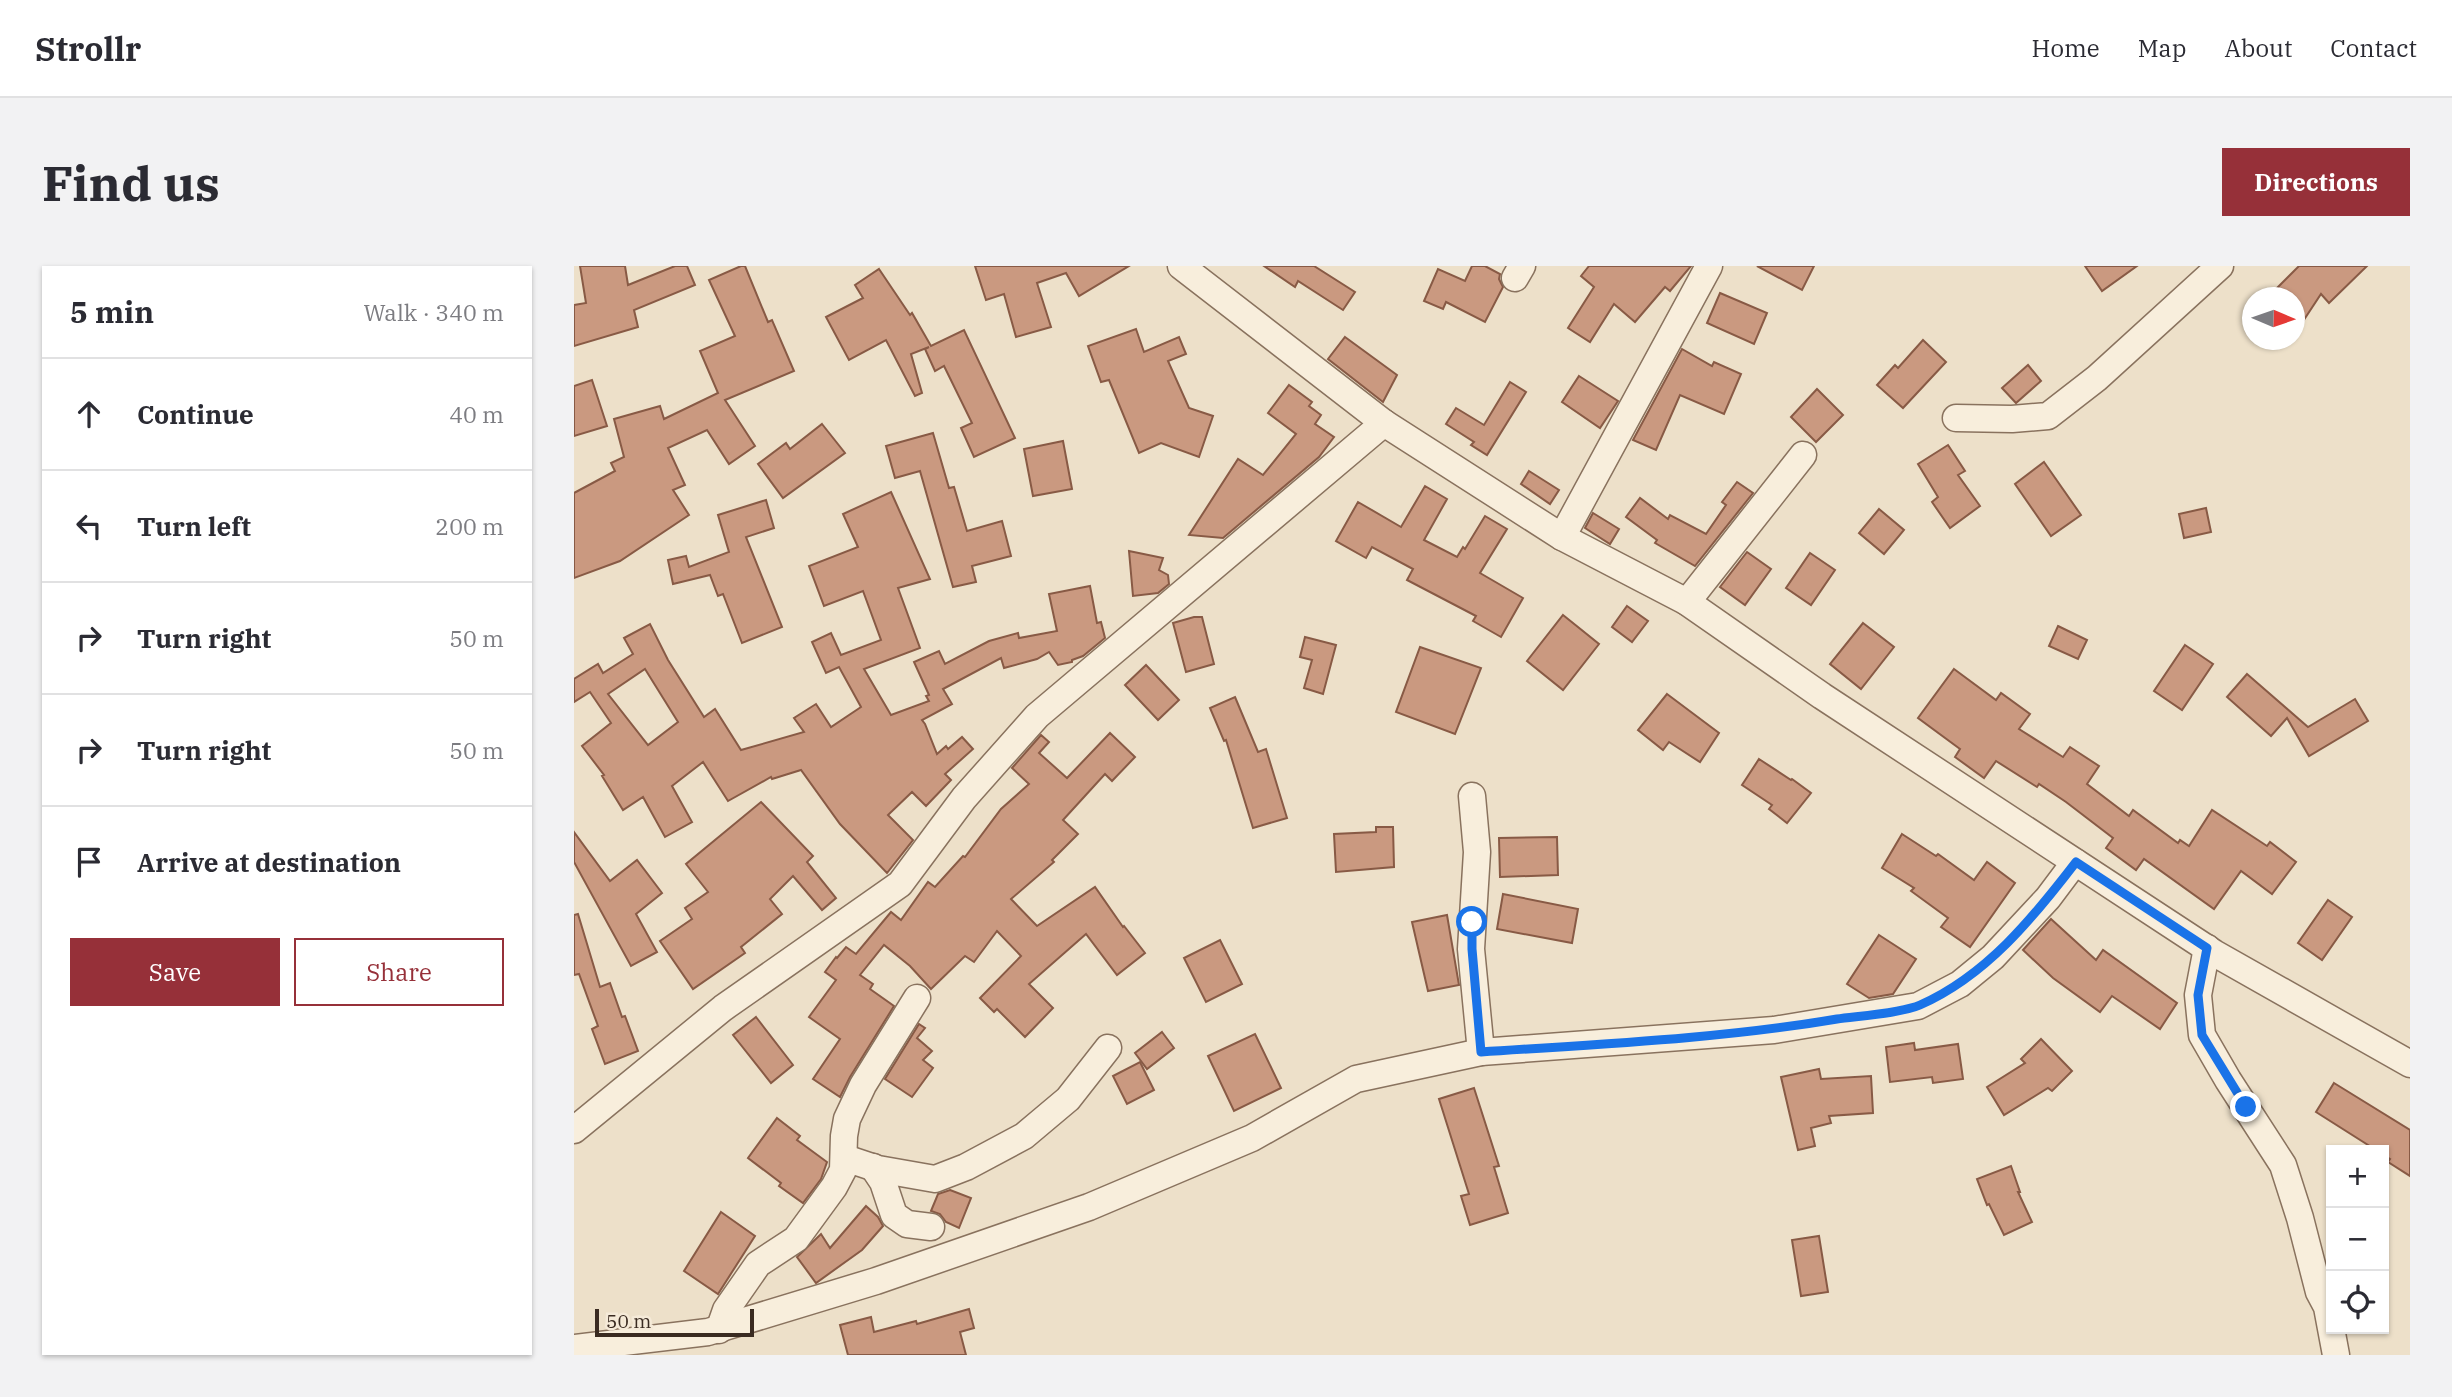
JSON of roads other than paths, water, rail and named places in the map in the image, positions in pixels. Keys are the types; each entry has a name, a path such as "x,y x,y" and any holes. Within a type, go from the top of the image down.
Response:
{"street":[{"path":"1181,266 1384,423 1562,537 1686,602 1822,696 2207,948 2410,1063"},
{"path":"1562,537 1709,266"},
{"path":"1956,418 2012,419 2048,416 2097,378 2220,266"},
{"path":"574,1130 723,1008 900,884 964,798 1037,716 1384,423"},
{"path":"1686,602 1803,455"},
{"path":"1472,796 1477,852 1472,949 1481,1052"},
{"path":"574,1348 719,1329 876,1281 1088,1207 1252,1138 1356,1079 1481,1052 1774,1030 1918,1006 1960,984 1993,957 2048,898 2076,862"},
{"path":"2207,948 2198,995 2202,1035 2283,1165 2319,1292 2327,1307 2336,1355"},
{"path":"719,1329 726,1310 758,1264 796,1239 834,1187 844,1170 847,1119 863,1085 917,998"},
{"path":"845,1158 873,1167 935,1179 966,1167 1024,1136 1068,1099 1108,1048"},
{"path":"873,1167 883,1182 894,1216 907,1224 931,1227"}]}
